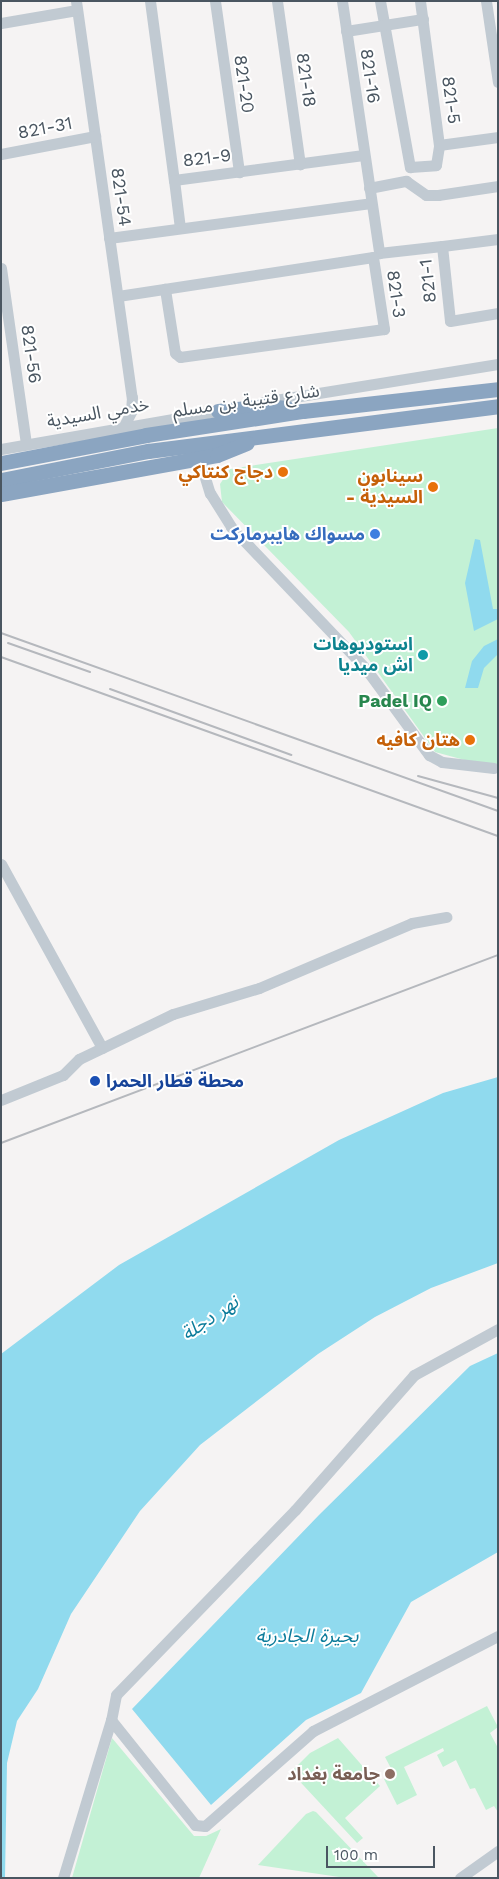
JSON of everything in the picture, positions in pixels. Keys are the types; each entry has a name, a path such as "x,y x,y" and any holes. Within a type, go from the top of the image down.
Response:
{"highway":[{"name":"شارع قتيبة بن مسلم","path":"1,463 146,435 303,411 498,389"},
{"path":"218,411 265,406 303,411"},
{"name":"شارع قتيبة بن مسلم","path":"1,480 148,451 498,407"},
{"path":"1,494 227,452 257,437"}],"street":[{"name":"821-9","path":"150,1 174,180 363,155"},
{"name":"821-20","path":"215,1 239,172"},
{"name":"821-18","path":"277,1 300,164"},
{"name":"821-16","path":"342,1 363,155 379,253 442,246"},
{"path":"380,1 408,164 413,168 436,165 439,145"},
{"name":"821-5","path":"420,1 439,145 498,137"},
{"path":"486,1 498,82"},
{"path":"1,23 76,6"},
{"name":"821-54","path":"76,6 132,397 131,412 124,426"},
{"path":"346,31 423,19"},
{"name":"821-31","path":"1,154 95,136"},
{"path":"406,181 413,168"},
{"path":"174,180 180,228"},
{"path":"369,188 406,181 426,195 498,186"},
{"path":"109,238 371,203"},
{"name":"821-1","path":"498,239 442,246 450,321 498,313"},
{"name":"821-3","path":"118,296 373,257 384,329 180,357 175,353 166,289"},
{"name":"821-56","path":"1,268 26,444"},
{"name":"خدمي السيدية","path":"1,449 151,421 218,411 327,389 498,364"},
{"name":"821-54","path":"132,397 138,410 151,421"},
{"path":"199,458 207,488 222,516 366,669 429,755 442,762 494,768"},
{"path":"1,864 102,1048"},
{"path":"1,1100 63,1075 79,1059 172,1014 260,988 412,923 446,917"},
{"path":"63,1878 111,1720 116,1695 295,1510 414,1375 498,1329"},
{"path":"111,1720 195,1824 205,1826 313,1731 498,1636"},
{"path":"460,1878 498,1851"}],"green space":[{"path":"498,428 498,769 435,752 349,632 222,502 220,484 230,469"},
{"path":"487,1706 498,1727 490,1733 498,1748 498,1812 494,1806 486,1810 475,1788 470,1789 456,1760 443,1767 437,1755 444,1751 443,1748 404,1767 417,1795 397,1805 384,1779 394,1774 385,1757"},
{"path":"112,1738 194,1836 206,1836 221,1829 199,1878 72,1878"},
{"path":"338,1738 380,1786 345,1818 363,1838 357,1843 291,1772 310,1753"},
{"path":"313,1811 379,1878 346,1878 258,1865 306,1814"}],"water":[{"path":"475,539 480,540 493,609 498,609 498,619 474,631 465,583"},
{"path":"498,639 498,654 484,668 478,688 465,688 472,661 484,646"},
{"name":"نهر دجلة","path":"498,1077 498,1263 431,1288 375,1317 318,1354 200,1445 140,1511 71,1614 38,1689 17,1721 7,1763 5,1878 1,1878 1,1354 119,1265 339,1140 443,1093"},
{"name":"بحيرة الجادرية","path":"498,1353 498,1552 411,1602 361,1693 306,1720 211,1805 132,1709 319,1515 470,1366"}],"railway":[{"path":"1,633 498,811"},
{"path":"8,643 90,672"},
{"path":"1,657 498,836"},
{"path":"110,689 291,755"},
{"path":"418,776 498,798"},
{"path":"1,1143 498,955"}],"place":[{"name":"دجاج كنتاكي","path":"283,472"},
{"name":"سينابون - السيدية","path":"433,487"},
{"name":"مسواك هايبرماركت","path":"375,534"},
{"name":"استوديوهات اش ميديا","path":"423,655"},
{"name":"Padel IQ","path":"442,701"},
{"name":"هتان كافيه","path":"470,740"},
{"name":"محطة قطار الحمرا","path":"95,1081"},
{"name":"جامعة بغداد","path":"390,1774"}]}
